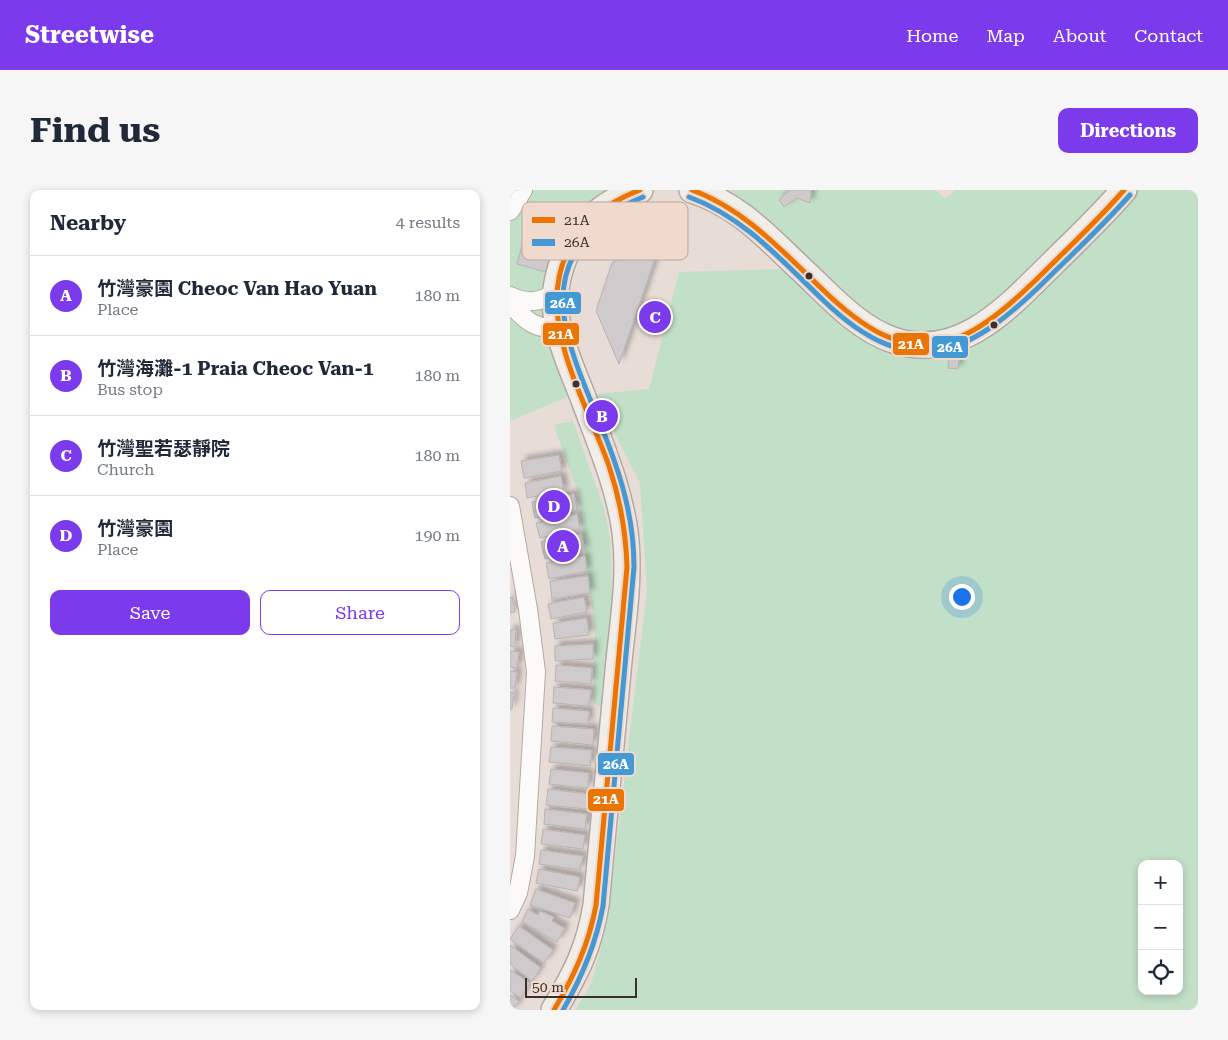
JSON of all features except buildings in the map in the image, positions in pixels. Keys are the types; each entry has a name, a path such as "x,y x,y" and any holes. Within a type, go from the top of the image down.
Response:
{"main road":[{"path":"614,202 640,190"},
{"path":"692,190 720,200 740,213 833,299 865,325 890,340 910,345 928,345 958,339 990,322 1085,231 1124,190"},
{"path":"554,1010 580,966 590,936 596,905 624,614 627,559 625,533 615,487 558,326 556,292 563,260"}],"street":[{"path":"510,211 522,190"},
{"path":"510,296 520,301 532,302 545,299 556,292"},
{"path":"510,304 529,323 538,327 558,326"},
{"path":"510,506 528,609 536,672 525,856 518,893 510,910"}],"green space":[{"path":"510,190 621,190 603,202 522,202 522,260 550,260 547,268 548,315 569,396 510,421"},
{"path":"730,190 936,190 945,199 956,190 1108,190 979,319 949,331 925,335 892,327 867,313 819,274 751,207"},
{"path":"1135,190 1198,190 1198,1010 575,1010 591,984 607,924 647,590 640,483 595,394 649,389 679,272 780,269 859,332 942,353"},
{"path":"573,421 604,508 611,543 612,619 602,707 593,703 595,632 578,493 554,425"}],"transit line":[{"name":"21A","path":"615,202 640,190"},
{"name":"21A","path":"692,190 711,198 745,219 853,316 883,335 910,344 936,344 961,337 987,322 1044,272 1124,190"},
{"name":"26A","path":"689,197 709,206 745,228 855,327 885,344 914,351 941,350 968,341 994,325 1022,303 1130,195"},
{"name":"26A","path":"633,202 643,197"},
{"name":"21A","path":"554,1010 580,959 596,905 627,567 624,528 613,478 577,386 560,330 557,302 559,275 565,260"},
{"name":"26A","path":"563,1010 588,960 603,906 634,567 631,527 623,489 609,445 586,390 567,334 563,295 566,276 572,260"}],"place":[{"name":"竹灣聖若瑟靜院","path":"655,317"},
{"name":"竹灣海灘-1 Praia Cheoc Van-1","path":"602,416"},
{"name":"竹灣豪園","path":"554,506"},
{"name":"竹灣豪園 Cheoc Van Hao Yuan","path":"563,546"}]}
